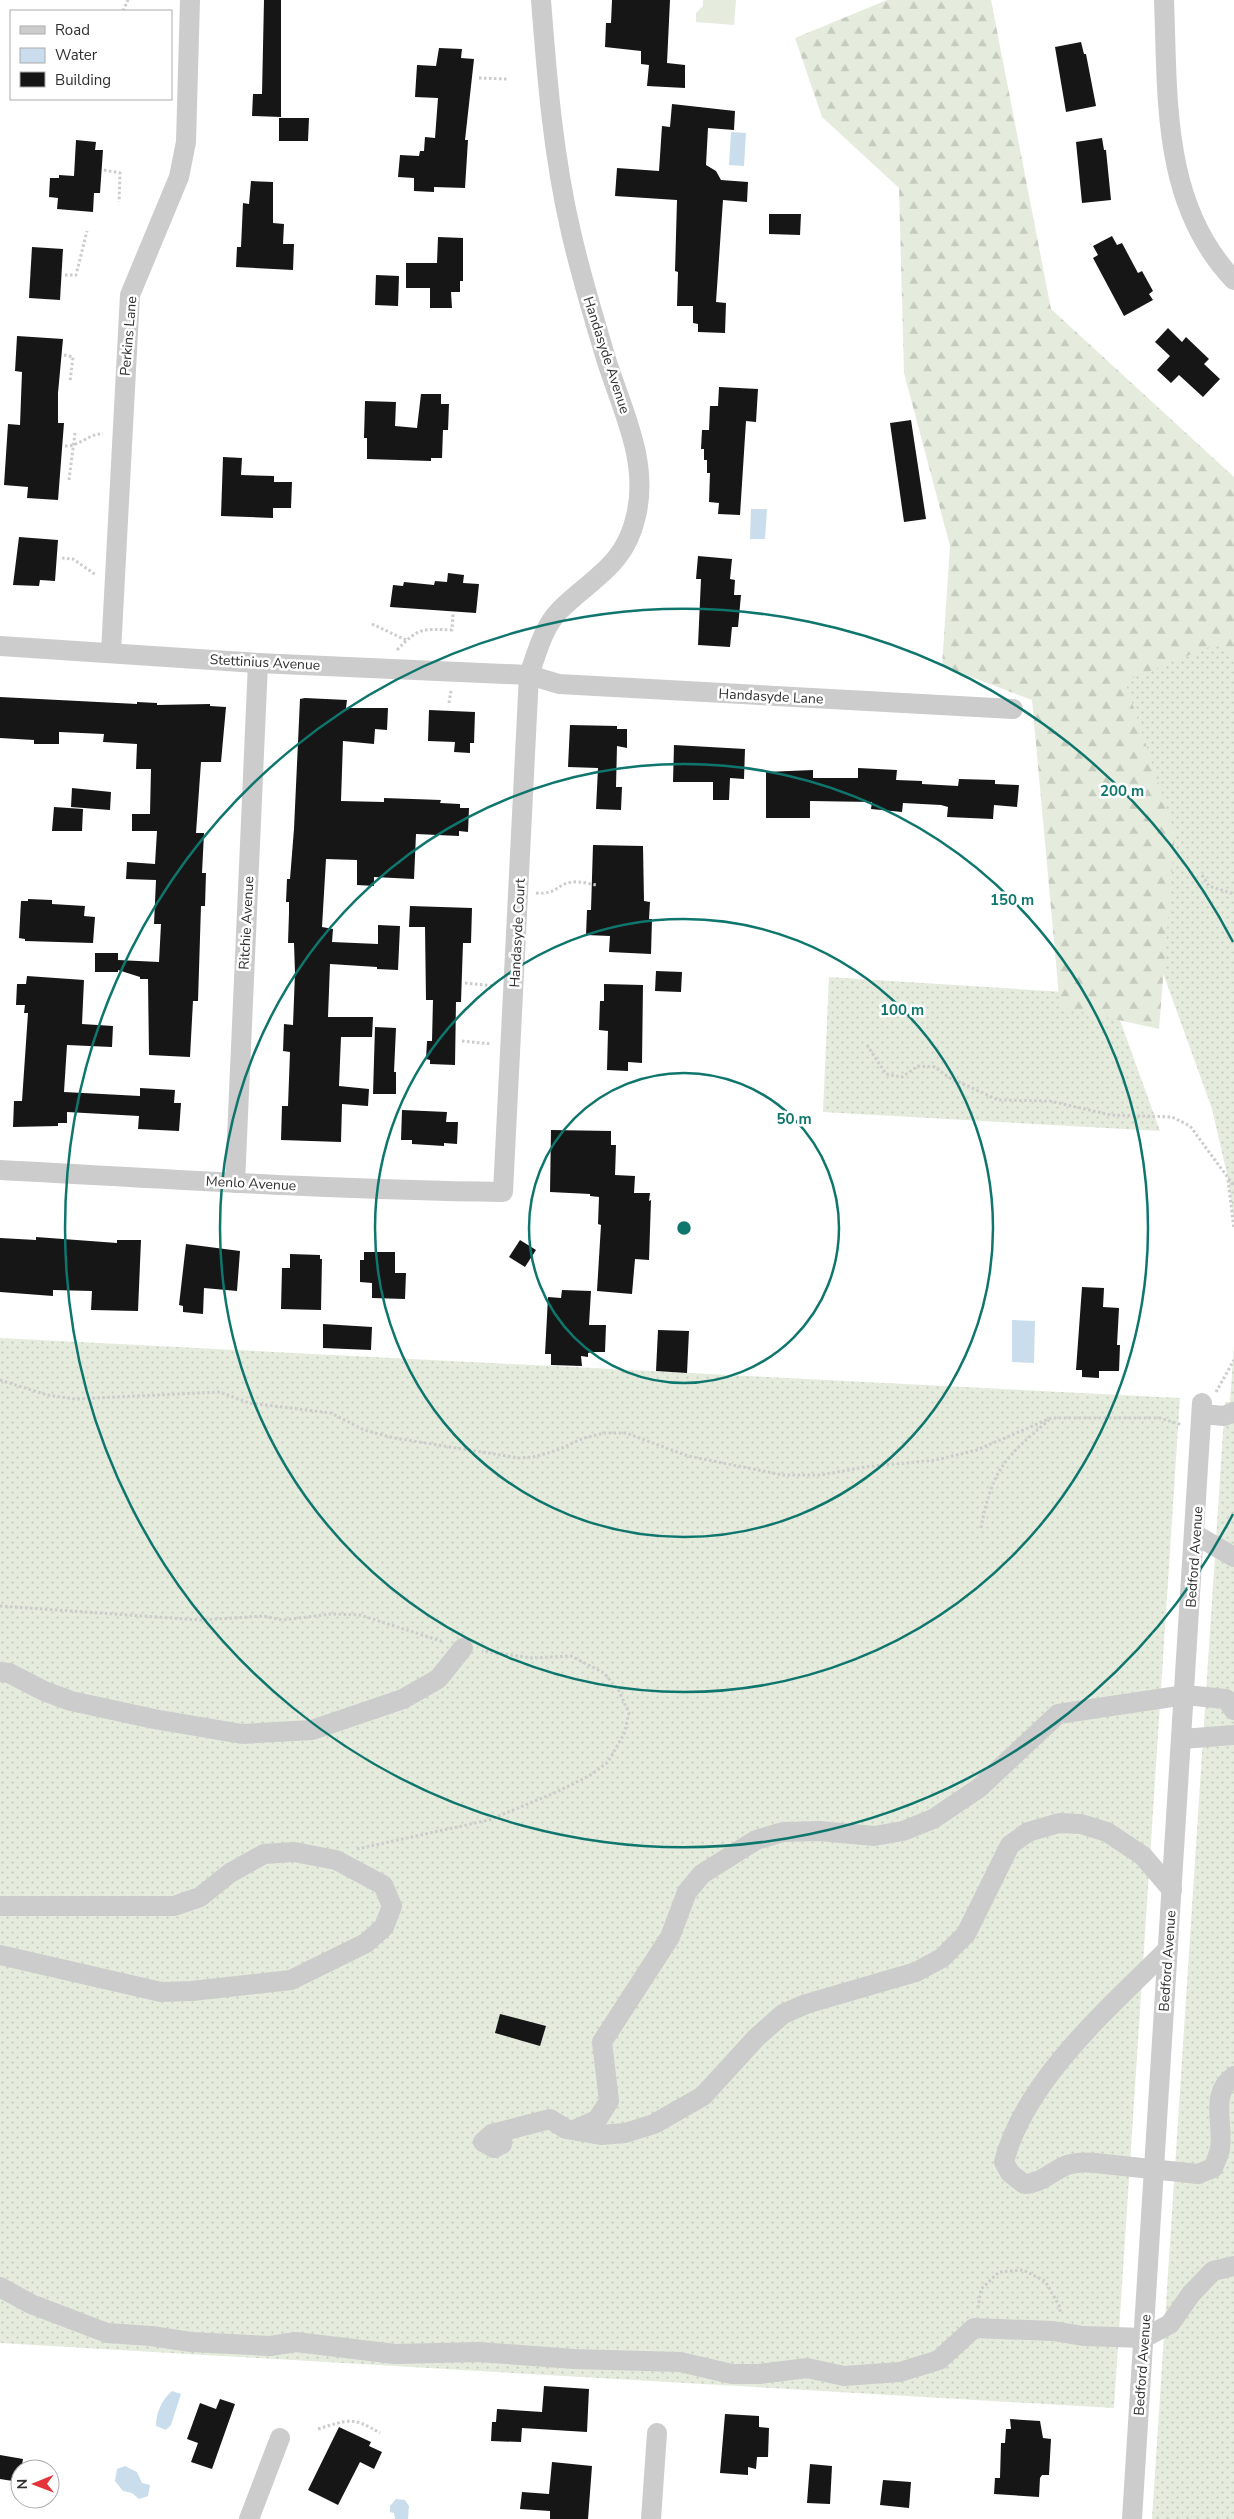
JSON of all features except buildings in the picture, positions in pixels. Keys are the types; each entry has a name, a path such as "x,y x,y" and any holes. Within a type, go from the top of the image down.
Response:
{"street":[{"name":"Perkins Lane","path":"111,652 130,295 170,204 179,177 186,142 190,0"},
{"name":"Handasyde Avenue","path":"529,675 543,637 559,611 604,573 629,539 636,515 640,486 633,433 608,365 571,231 553,139 541,0"},
{"path":"1164,0 1169,125 1173,154 1190,212 1209,246 1234,280"},
{"name":"Stettinius Avenue","path":"0,646 258,663 529,675"},
{"name":"Ritchie Avenue","path":"235,1183 258,663"},
{"name":"Handasyde Lane","path":"529,675 559,684 1013,709"},
{"name":"Handasyde Court","path":"503,1192 512,1043 529,675"},
{"name":"Menlo Avenue","path":"0,1170 235,1183 454,1192 503,1192"},
{"path":"1202,1408 1224,1416 1234,1412"},
{"name":"Bedford Avenue","path":"1132,2519 1196,1535 1202,1408"},
{"path":"1196,1535 1234,1556"},
{"path":"0,1672 9,1673 44,1691 71,1701 154,1720 242,1734 312,1730 403,1699 438,1679 464,1648"},
{"path":"574,2130 598,2120 609,2101 602,2042 670,1937 687,1892 702,1874 756,1840 783,1832 820,1831 874,1836 903,1831 933,1819 979,1788 1058,1714 1185,1694 1226,1699 1234,1710"},
{"path":"1182,1739 1234,1735"},
{"path":"503,2131 550,2119 566,2129 601,2135 625,2133 654,2124 703,2096 756,2038 783,2014 806,2004 916,1972 942,1958 966,1934 1010,1845 1028,1832 1058,1823 1081,1824 1107,1832 1143,1856 1172,1890"},
{"path":"0,1906 174,1906 200,1897 230,1873 264,1854 294,1852 336,1860 383,1885 392,1906 384,1927 366,1943 291,1980 192,1992 161,1992 0,1955"},
{"path":"1168,1949 1075,2042 1032,2100 1007,2149 1004,2162 1010,2172 1024,2184 1035,2184 1066,2166 1079,2162 1198,2174 1213,2168 1220,2149 1219,2102 1224,2083 1234,2076"},
{"path":"0,2287 31,2304 107,2333 211,2343 270,2346 296,2342 395,2354 478,2352 574,2359 680,2362 732,2374 759,2374 807,2368 844,2376 900,2372 939,2360 974,2328 1060,2332 1083,2336 1144,2338 1170,2324 1192,2294 1213,2272 1234,2266"},
{"path":"650,2519 657,2433"},
{"path":"249,2519 280,2438"}],"path":[{"path":"479,78 506,79"},
{"path":"104,170 120,173 119,202"},
{"path":"65,275 76,275 87,231"},
{"path":"64,355 73,357 70,382"},
{"path":"69,480 75,433"},
{"path":"64,446 74,447 98,434 121,436"},
{"path":"62,558 73,559 92,573 114,580"},
{"path":"394,652 406,640 423,629 452,630 453,614"},
{"path":"372,624 406,640"},
{"path":"1202,875 1209,886 1234,894"},
{"path":"536,893 546,894 555,892 562,885 573,882 596,885"},
{"path":"465,983 514,988"},
{"path":"462,1041 512,1043"},
{"path":"867,1045 886,1074 902,1077 918,1066 935,1067 948,1077 998,1100 1050,1101 1111,1115 1172,1117 1190,1126 1234,1186"},
{"path":"1228,1180 1234,1229"},
{"path":"0,1380 48,1395 75,1399 220,1392 249,1403 331,1414 364,1430 394,1438 519,1458 533,1457 554,1451 584,1438 604,1433 626,1433 688,1456 783,1475 821,1475 865,1467 936,1460 977,1450 1052,1418 1160,1418 1184,1426 1195,1423 1202,1408 1234,1360"},
{"path":"980,1528 987,1495 999,1468 1019,1446 1052,1418"},
{"path":"974,2328 981,2289 999,2272 1023,2270 1045,2281 1060,2306 1060,2332"},
{"path":"318,2430 345,2421 361,2421 380,2433"}],"green space":[{"path":"703,0 736,0 734,25 696,22 696,13 703,6"},
{"path":"887,0 991,0 1051,309 1234,477 1234,663 1219,643 1125,681 1175,833 1159,1029 1060,1007 1032,700 942,666 950,546 904,373 899,188 822,117 795,38"},
{"path":"1046,536 1234,560 1234,1220 1228,1178 1212,1109 1115,840"},
{"path":"829,977 1111,995 1160,1131 823,1112"},
{"path":"0,1338 1180,1398 1114,2408 0,2343"},
{"path":"1234,1346 1234,2519 1152,2519 1225,1402 1230,1402"}],"water":[{"path":"731,132 746,133 744,166 729,165"},
{"path":"751,509 767,509 765,539 750,539"},
{"path":"1012,1320 1035,1321 1034,1363 1012,1362"},
{"path":"172,2391 181,2394 171,2425 166,2430 156,2426 156,2421 160,2407"},
{"path":"125,2466 137,2472 142,2483 150,2485 148,2496 139,2499 132,2493 123,2491 115,2481 117,2469"},
{"path":"396,2499 405,2500 409,2506 408,2519 395,2519 394,2513 390,2512 390,2506"}]}
